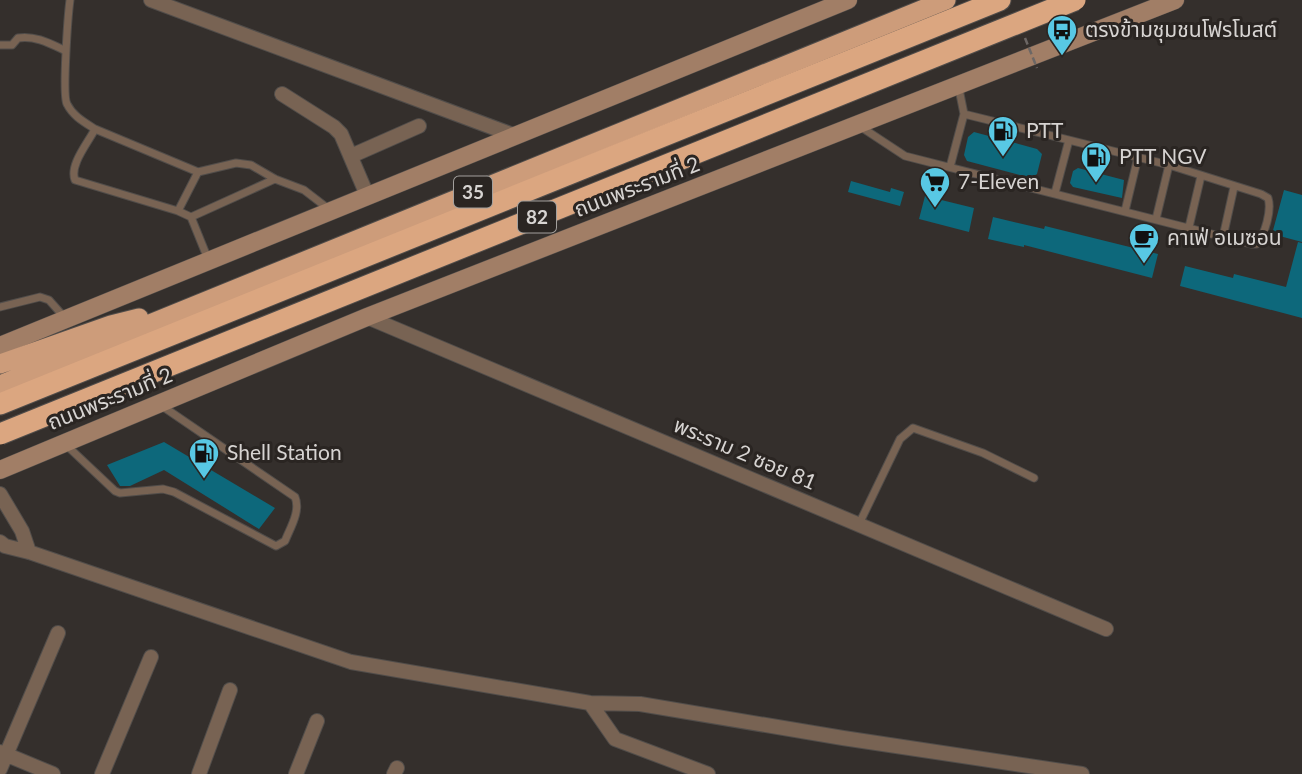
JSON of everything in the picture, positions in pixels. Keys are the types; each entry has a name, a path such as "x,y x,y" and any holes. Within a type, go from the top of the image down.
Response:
{"highway":[{"name":"35","path":"0,385 946,0"},
{"name":"82","path":"0,404 1000,0"},
{"name":"82","path":"0,434 1074,0"},
{"path":"0,364 111,325 193,307"}],"main road":[{"name":"35","path":"0,346 848,0"},
{"path":"1130,18 1165,0"},
{"name":"ถนนพระรามที่ 2","path":"0,470 367,317 1175,0"}],"street":[{"path":"151,0 513,135"},
{"path":"282,94 341,134 367,195"},
{"path":"351,156 419,126"},
{"name":"พระราม 2 ซอย 81","path":"367,317 1106,629"},
{"path":"0,494 22,531 29,552"},
{"path":"0,542 5,546 352,662 590,704 640,704 1082,774"},
{"path":"0,768 3,753 58,633"},
{"path":"102,774 151,657"},
{"path":"200,774 230,690"},
{"path":"590,704 615,739 708,774"},
{"path":"296,774 317,721"},
{"path":"3,753 53,774"}],"lane":[{"path":"70,0 66,25 65,102 75,116 95,129 198,172 221,165 244,164 304,190 330,210"},
{"path":"0,45 12,45 18,38 28,37 46,41 66,51"},
{"path":"950,167 964,114 958,84"},
{"path":"857,125 905,156 1223,237 1257,244 1261,239 1270,206 1268,198 1261,194 1168,165 964,114"},
{"path":"95,129 74,167 75,180 191,217 208,259"},
{"path":"1055,193 1069,140"},
{"path":"1125,211 1138,157"},
{"path":"1156,219 1168,165"},
{"path":"178,211 198,172"},
{"path":"1189,227 1201,176"},
{"path":"191,217 275,179"},
{"path":"1223,237 1234,187"},
{"path":"0,307 40,297 48,299 66,319"},
{"path":"63,443 115,491 120,493 163,489 174,492 275,546 281,545 297,510 298,502 295,497 158,404"},
{"path":"859,525 896,448 905,433 913,428 983,453 1034,478"}],"building":[{"name":"PTT","path":"974,132 1037,149 1042,154 1037,174 1031,178 967,161 964,155 968,137"},
{"path":"1078,168 1124,180 1122,198 1073,187 1070,183 1073,171"},
{"path":"851,181 890,192 891,188 904,192 900,206 848,192"},
{"path":"1284,190 1302,195 1302,242 1272,234"},
{"path":"925,196 974,208 969,232 919,219"},
{"path":"993,217 1044,229 1045,226 1158,254 1152,278 1024,245 988,239"},
{"path":"1298,242 1302,243 1302,318 1180,286 1185,266 1233,278 1234,274 1286,287"},
{"name":"Shell Station","path":"164,442 275,508 259,529 164,470 130,486 120,486 107,465"}],"place":[{"name":"ตรงข้ามชุมชนโฟรโมสต์","path":"1062,57"},
{"name":"PTT","path":"1003,158"},
{"name":"PTT NGV","path":"1096,184"},
{"name":"7-Eleven","path":"935,209"},
{"name":"คาเฟ่ อเมซอน","path":"1144,265"},
{"name":"Shell Station","path":"204,480"}]}
